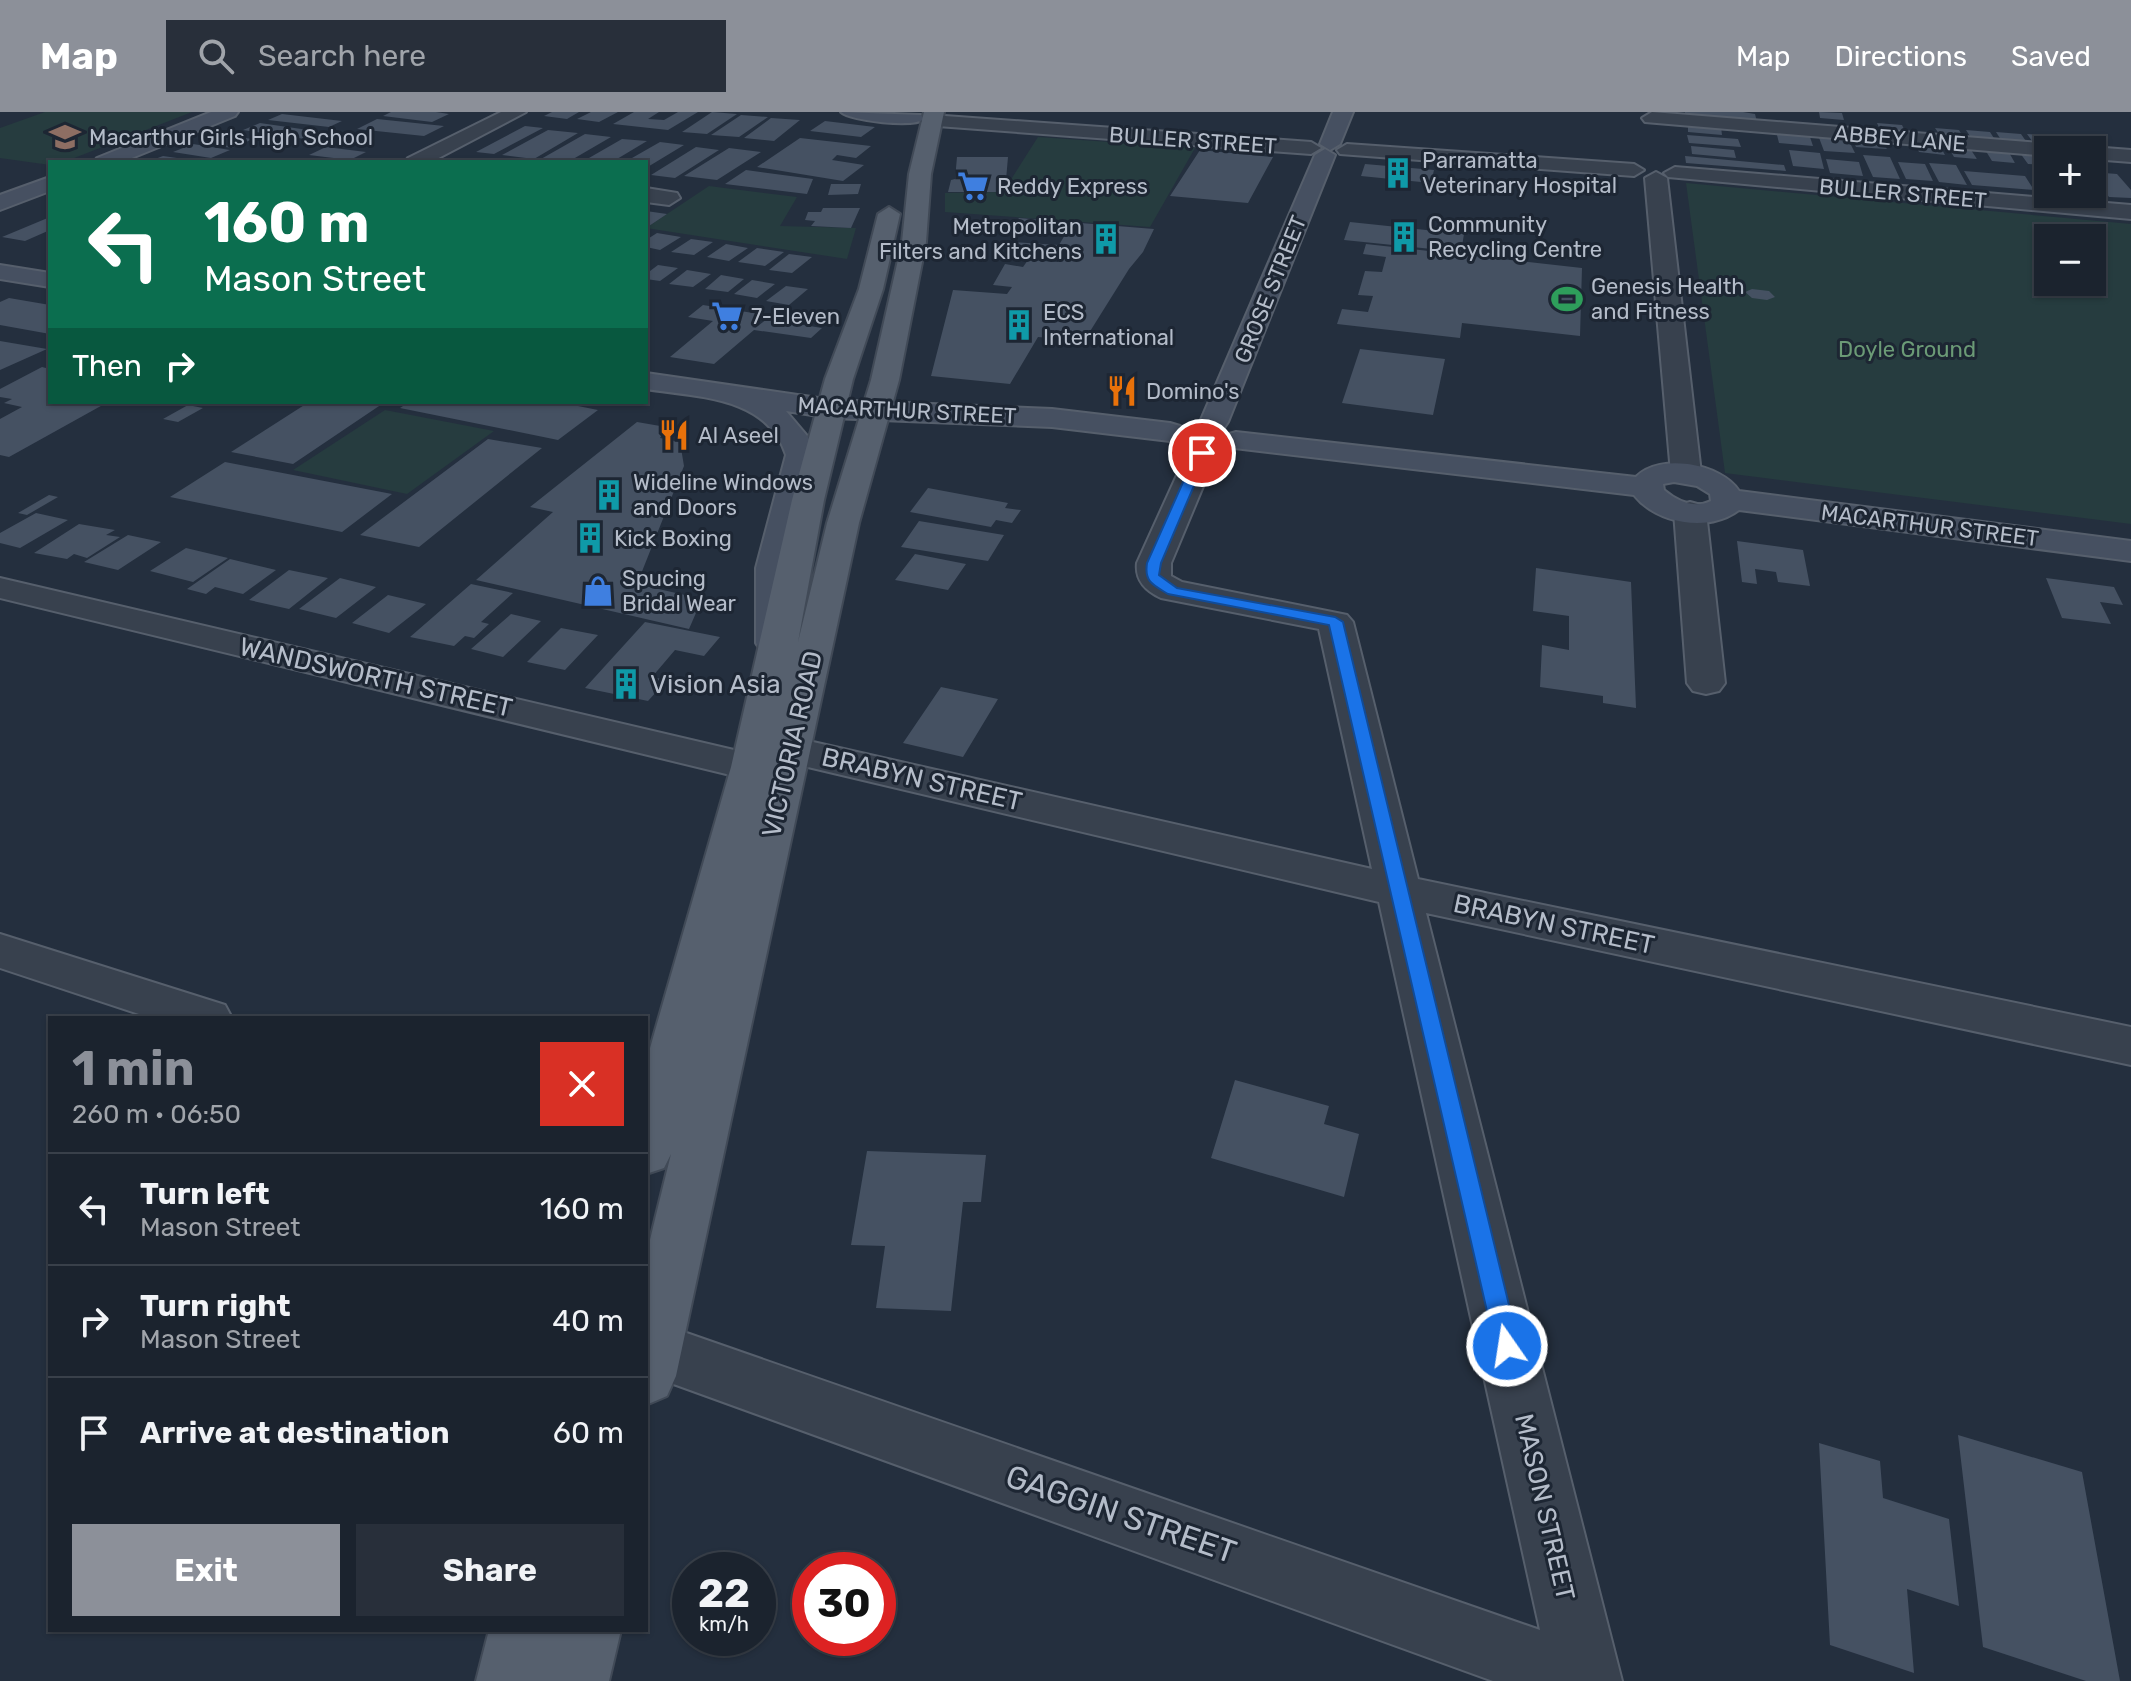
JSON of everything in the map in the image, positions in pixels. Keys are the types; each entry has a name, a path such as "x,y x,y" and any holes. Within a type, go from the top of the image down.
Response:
{"main road":[{"name":"VICTORIA ROAD","path":"648,1145 751,767 808,500 832,409 924,116"},
{"name":"VICTORIA ROAD","path":"649,1363 843,523 877,412 914,242 924,116"},
{"path":"510,1681 522,1632"},
{"path":"575,1681 587,1632"}],"street":[{"path":"109,160 228,112"},
{"path":"419,160 516,112"},
{"path":"851,112 924,116"},
{"path":"1047,129 1060,112"},
{"name":"GROSE STREET","path":"1205,437 1343,112"},
{"name":"BULLER STREET","path":"924,116 1047,129 1656,169 2131,212"},
{"name":"ABBEY LANE","path":"1653,121 2034,149"},
{"path":"2106,154 2131,156"},
{"path":"1656,169 1686,473"},
{"path":"0,203 48,184"},
{"path":"648,195 669,198"},
{"path":"0,272 48,280"},
{"name":"MACARTHUR STREET","path":"648,381 832,409 1052,418 1646,487"},
{"path":"736,396 764,408 785,424 801,455 773,568 774,670"},
{"name":"MASON STREET","path":"1205,437 1154,563 1155,581 1173,591 1335,622 1586,1681"},
{"path":"1686,473 1720,486 1729,499 1714,512 1690,512 1659,503 1646,487 1653,477 1686,473"},
{"name":"MACARTHUR STREET","path":"1729,499 2131,551"},
{"path":"1690,512 1706,683"},
{"name":"WANDSWORTH STREET","path":"0,588 751,767"},
{"name":"BRABYN STREET","path":"791,750 1399,891 2131,1046"},
{"path":"0,951 202,1016"},
{"name":"GAGGIN STREET","path":"649,1363 1586,1681"}],"green space":[{"name":"Macarthur Girls High School","path":"45,112 192,112 69,160 48,160 48,165 0,158 0,128"},
{"path":"1038,137 1195,148 1150,227 945,212 945,193 1003,192"},
{"name":"Doyle Ground","path":"1686,183 2131,224 2131,524 1725,473"},
{"path":"709,186 797,197 780,226 856,228 847,259 648,227"},
{"path":"385,410 494,431 407,494 293,470"}],"building":[{"path":"391,112 449,114 432,122 383,116"},
{"path":"552,112 579,112 567,119 544,116"},
{"path":"591,112 618,112 599,122 577,119"},
{"path":"634,112 659,112 648,119 664,120 678,112 698,112 668,130 613,124"},
{"path":"712,112 737,114 707,134 682,132"},
{"path":"1685,112 1743,112 1755,114 1757,122 1685,116"},
{"path":"1819,112 1842,113 1844,120 1820,118"},
{"path":"282,114 342,121 329,127 268,120"},
{"path":"741,115 768,117 739,137 711,135"},
{"path":"771,118 800,120 774,141 744,138"},
{"path":"377,119 444,126 424,136 357,129"},
{"path":"825,121 875,127 861,137 810,131"},
{"path":"260,123 322,132 305,139 243,130"},
{"path":"1877,123 1902,125 1907,135 1881,132"},
{"path":"1688,124 1721,127 1722,135 1688,132"},
{"path":"525,126 543,128 494,154 476,152"},
{"path":"1935,128 1959,130 1965,140 1942,138"},
{"path":"548,130 578,133 534,159 502,155"},
{"path":"1966,130 1990,132 1997,143 1973,141"},
{"path":"1776,131 1809,134 1813,146 1779,143"},
{"path":"1996,132 2021,134 2028,144 2003,143"},
{"path":"585,134 611,137 571,160 541,159"},
{"path":"2027,134 2052,136 2034,136 2034,144"},
{"path":"221,135 253,139 232,148 200,143"},
{"path":"1687,135 1738,139 1741,147 1689,143"},
{"path":"1818,135 1847,137 1855,153 1824,151"},
{"path":"800,138 871,146 856,158 837,155 832,160 864,165 843,181 757,167"},
{"path":"1852,138 1882,140 1887,149 1856,147"},
{"path":"622,139 647,141 615,160 585,160"},
{"path":"660,142 684,145 648,167 648,160 628,160"},
{"path":"1914,142 1939,144 1945,155 1919,152"},
{"path":"193,144 230,150 211,158 173,152"},
{"path":"1947,145 1969,147 1977,159 1954,157"},
{"path":"1691,146 1734,150 1736,158 1692,154"},
{"path":"326,147 366,152 350,160 309,155"},
{"path":"696,147 719,150 675,178 651,175"},
{"path":"729,148 761,152 717,180 684,176"},
{"path":"1984,148 2007,149 2015,163 1992,161"},
{"path":"1200,150 1273,157 1248,203 1170,196"},
{"path":"1789,150 1820,153 1824,169 1793,166"},
{"path":"2020,153 2034,154 2034,164 2028,164"},
{"path":"1863,155 1890,157 1900,179 1873,177"},
{"path":"163,156 191,160 152,160"},
{"path":"1685,156 1784,165 1786,171 1686,163"},
{"path":"957,157 1008,157 1006,180 997,180 996,192 948,192 951,180 955,179"},
{"path":"1826,159 1859,162 1863,176 1830,173"},
{"path":"1898,162 1925,164 1933,181 1906,179"},
{"path":"1929,163 1956,165 1967,185 1939,182"},
{"name":"Parramatta Veterinary Hospital","path":"1365,164 1434,170 1431,183 1361,176"},
{"path":"746,170 813,179 807,194 725,184"},
{"path":"1964,171 2025,176 2034,190 1972,185"},
{"path":"2106,173 2117,174 2131,190 2131,198 2109,197 2106,194"},
{"path":"831,184 861,184 858,194 828,195"},
{"path":"823,208 860,208 851,228 811,226 815,221 805,220 808,212 821,212"},
{"path":"648,211 667,214 648,227"},
{"path":"48,218 48,231 25,241 2,237"},
{"path":"1019,218 1154,229 1143,252 1084,341 1038,337 1010,384 931,376 953,290 1007,294 1012,287 993,285 1005,264 1023,267 1028,260 1058,262 1062,254 1009,250 1011,242 1059,245 1066,233 1012,228"},
{"name":"Community Recycling Centre","path":"1350,222 1464,234 1461,252 1344,240"},
{"path":"657,233 681,237 660,250 648,247 648,239"},
{"path":"691,239 713,242 694,255 671,252"},
{"path":"726,244 748,248 729,261 707,257"},
{"path":"1366,244 1582,268 1580,336 1462,323 1460,338 1337,324 1342,309 1368,312 1373,296 1358,295 1365,271 1382,272 1386,257 1363,254"},
{"path":"757,248 784,252 765,266 738,262"},
{"path":"789,254 812,257 792,273 769,270"},
{"path":"658,265 678,268 660,281 648,279 648,272"},
{"path":"687,270 711,274 693,287 669,284"},
{"path":"721,275 744,279 728,292 705,289"},
{"path":"752,280 775,284 757,298 734,294"},
{"path":"786,286 808,289 789,305 766,301"},
{"path":"1752,289 1769,291 1775,297 1767,300 1752,298 1745,292"},
{"path":"9,298 48,305 48,334 0,325 0,302"},
{"path":"703,305 766,315 752,327 755,328 767,319 822,328 811,338 754,330 714,364 670,357 713,321 688,317"},
{"path":"0,341 47,349 0,370"},
{"path":"1360,349 1445,359 1433,415 1342,403"},
{"path":"42,367 48,368 48,404 104,404 9,457 0,455 0,419 22,407 4,403 12,399 0,397 0,389"},
{"path":"306,404 382,404 293,464 231,452"},
{"path":"406,404 568,404 598,410 558,440 400,408"},
{"path":"188,405 203,408 178,422 163,419"},
{"path":"637,422 666,427 660,438 680,442 684,466 637,584 702,599 689,629 476,580 553,512 530,507"},
{"path":"488,439 542,448 419,547 360,535"},
{"path":"225,462 392,494 342,532 170,497"},
{"path":"928,488 1008,503 1005,508 1021,510 1012,523 996,520 991,527 910,512"},
{"path":"49,495 58,497 27,515 18,513"},
{"path":"36,513 68,520 20,548 0,543 0,533"},
{"path":"919,521 1004,535 988,561 901,547"},
{"path":"79,524 115,530 106,535 120,537 87,558 74,554 67,559 34,553"},
{"path":"128,535 161,542 118,570 84,562"},
{"path":"1737,541 1803,550 1810,586 1778,582 1776,572 1755,569 1757,584 1742,582"},
{"path":"186,548 228,558 193,582 150,571"},
{"path":"915,554 966,564 948,590 895,580"},
{"path":"230,559 276,570 243,594 215,587 206,594 187,589"},
{"path":"1536,568 1631,582 1636,708 1603,703 1603,696 1540,687 1542,645 1569,650 1569,616 1533,611"},
{"path":"289,570 328,578 289,609 249,600"},
{"path":"340,578 376,587 336,618 299,609"},
{"path":"2046,578 2114,587 2123,605 2100,602 2111,624 2062,618"},
{"path":"471,584 513,593 481,622 489,624 474,638 465,636 454,646 410,637"},
{"path":"388,595 426,604 389,633 352,623"},
{"path":"511,614 541,621 503,657 471,649"},
{"path":"645,622 720,637 704,656 675,650 652,677 667,680 648,701 585,688"},
{"path":"561,628 598,635 565,670 527,662"},
{"path":"941,687 998,699 963,757 903,743"},
{"path":"1235,1080 1329,1106 1324,1124 1359,1134 1344,1197 1211,1158"},
{"path":"867,1151 986,1155 981,1202 963,1202 951,1311 876,1308 885,1246 851,1245"},
{"path":"1958,1435 2082,1472 2120,1681 2086,1681 1983,1647"},
{"path":"1819,1443 1880,1461 1883,1498 1949,1519 1959,1606 1907,1589 1914,1673 1830,1645"}],"place":[{"name":"Macarthur Girls High School","path":"65,137"},
{"name":"Parramatta Veterinary Hospital","path":"1398,173"},
{"name":"Reddy Express","path":"973,186"},
{"name":"Community Recycling Centre","path":"1404,237"},
{"name":"Metropolitan Filters and Kitchens","path":"1106,239"},
{"name":"Genesis Health and Fitness","path":"1567,299"},
{"name":"7-Eleven","path":"727,316"},
{"name":"ECS International","path":"1019,325"},
{"name":"Domino's","path":"1122,391"},
{"name":"Al Aseel","path":"674,435"},
{"name":"Wideline Windows and Doors","path":"609,495"},
{"name":"Kick Boxing","path":"590,538"},
{"name":"Spucing Bridal Wear","path":"598,591"},
{"name":"Vision Asia","path":"626,684"}],"route":[{"path":"1202,453 1154,563 1152,575 1155,581 1173,591 1335,622 1507,1346"}]}
